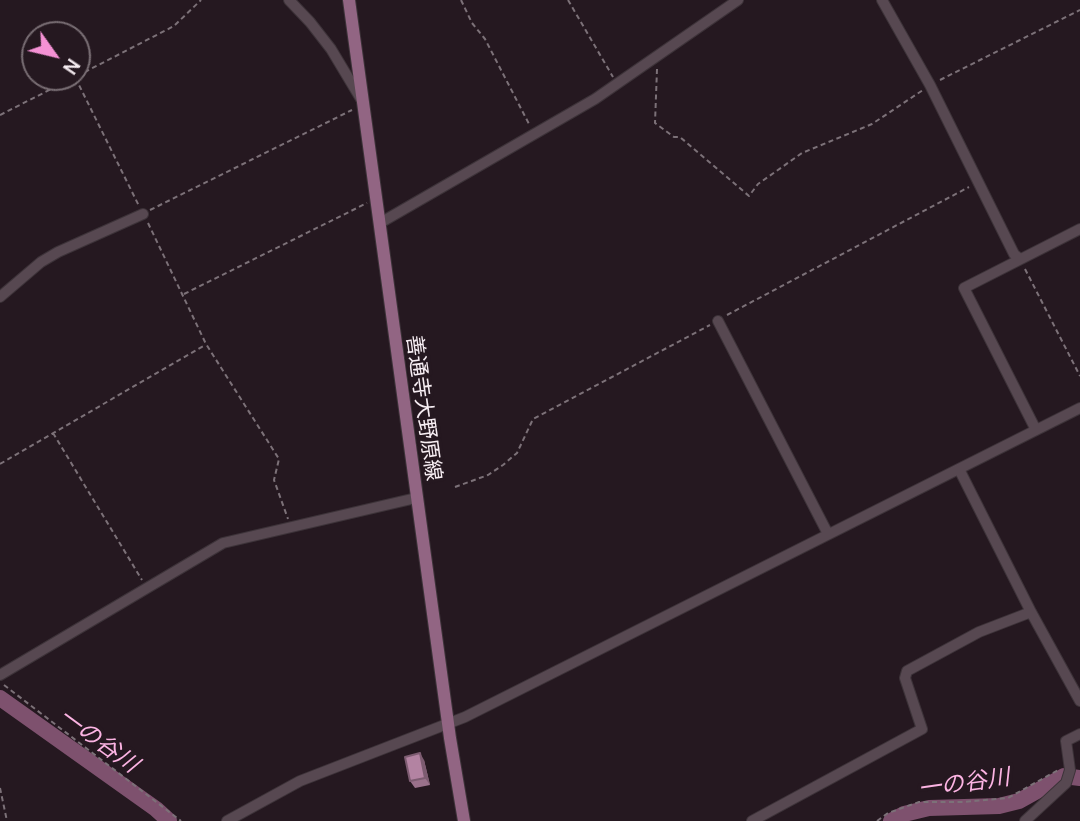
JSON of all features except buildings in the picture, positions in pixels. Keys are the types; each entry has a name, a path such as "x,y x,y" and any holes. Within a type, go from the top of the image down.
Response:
{"main road":[{"name":"善通寺大野原線","path":"349,0 416,498 464,821"}],"street":[{"path":"289,0 331,49 364,104"},
{"path":"380,223 596,99 738,0"},
{"path":"882,0 930,85 1014,254 1020,259"},
{"path":"0,297 41,262 58,252 143,214"},
{"path":"1036,430 964,288 1080,229"},
{"path":"718,320 828,534"},
{"path":"227,821 300,781 448,725 1080,408"},
{"path":"959,469 1031,612 1080,701"},
{"path":"0,675 223,542 416,498"},
{"path":"752,821 922,729 905,678 907,671 979,632 1031,612"},
{"path":"1025,821 1066,783 1069,770 1066,741 1080,734"}],"path":[{"path":"91,69 174,26 201,0"},
{"path":"461,0 472,23 485,39 534,133"},
{"path":"568,0 617,84"},
{"path":"658,57 655,123 674,137 680,136 749,195 758,184 802,153 872,124 930,85 1080,10"},
{"path":"0,115 75,77 206,344 279,459 274,480 291,527"},
{"path":"143,214 364,104"},
{"path":"455,486 488,475 517,453 533,419 977,183"},
{"path":"183,294 376,198"},
{"path":"1020,259 1080,376"},
{"path":"0,464 206,344"},
{"path":"53,433 147,587"},
{"path":"0,682 181,821"},
{"path":"877,821 888,813 919,802 1008,798 1069,770"},
{"path":"0,788 7,821"}],"waterway":[{"name":"一の谷川","path":"0,698 169,821"},
{"name":"一の谷川","path":"891,821 904,814 929,808 999,806 1019,801 1064,776 1080,778"}]}
